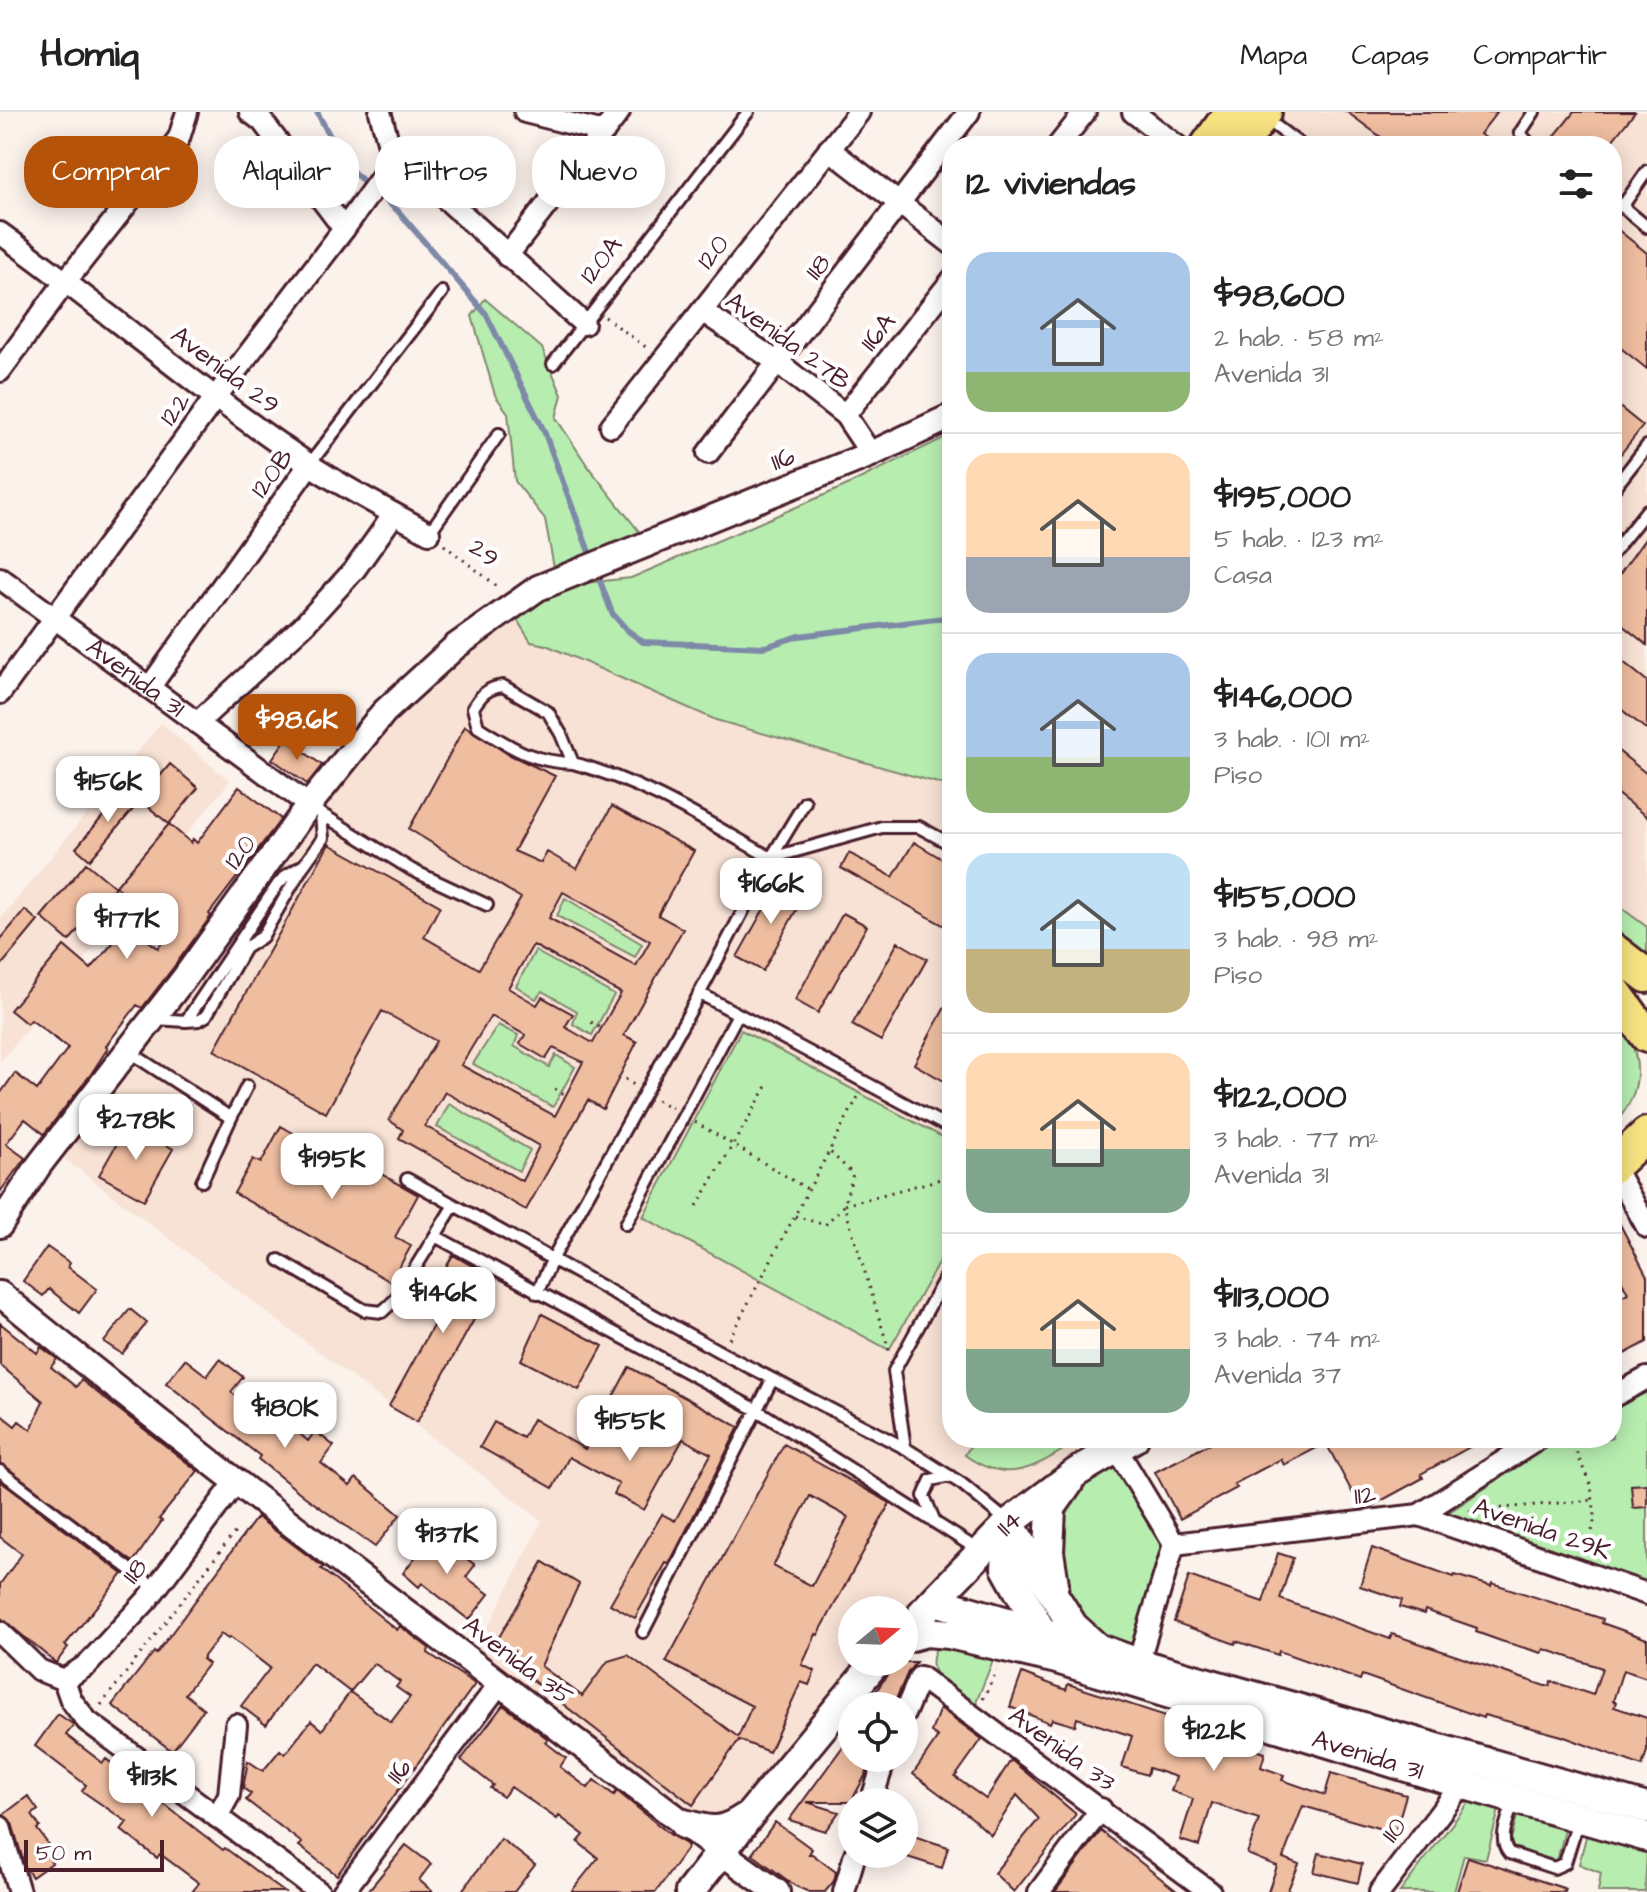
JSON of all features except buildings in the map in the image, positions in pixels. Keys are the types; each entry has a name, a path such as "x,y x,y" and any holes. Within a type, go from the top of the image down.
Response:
{"main road":[{"path":"1221,136 1253,113"},
{"path":"1244,136 1253,113"},
{"path":"1622,957 1647,976"},
{"path":"1622,993 1647,1010"},
{"path":"1622,1000 1647,1036"},
{"path":"1622,1157 1647,1134"},
{"path":"1622,1168 1647,1172"},
{"name":"114","path":"918,1617 1009,1523 1077,1472 1117,1448"},
{"path":"1056,1597 1049,1552 1051,1508 1077,1472"},
{"path":"1006,1568 1009,1523"},
{"path":"1009,1523 1073,1626 1097,1648"},
{"path":"981,1552 1006,1568 1057,1659"},
{"name":"Avenida 31","path":"935,1601 1097,1648 1468,1771 1514,1799 1647,1837"},
{"name":"Avenida 31","path":"918,1634 949,1634 1007,1647 1468,1771 1647,1808"},
{"path":"690,1892 864,1676"},
{"path":"684,1824 710,1832 729,1829 749,1816"}],"street":[{"path":"0,371 66,281 179,138 187,112"},
{"path":"250,112 262,121 344,229"},
{"path":"380,112 387,136"},
{"path":"525,112 604,132"},
{"path":"507,256 619,112"},
{"name":"120","path":"611,426 859,112"},
{"name":"118","path":"951,136 969,112"},
{"path":"1066,136 1085,112"},
{"path":"1133,112 1164,136"},
{"name":"118","path":"708,453 942,147"},
{"path":"829,149 942,236"},
{"name":"122","path":"0,693 375,185"},
{"path":"455,208 507,256 590,317"},
{"name":"Avenida 29","path":"0,233 215,398 309,465 429,533"},
{"name":"116A","path":"845,415 942,293"},
{"name":"Avenida 27B","path":"702,311 777,362 845,415 871,454"},
{"name":"116","path":"538,588 871,454 942,421"},
{"name":"120B","path":"149,688 309,465"},
{"path":"197,723 303,626 355,569 394,514"},
{"name":"Avenida 31","path":"0,578 315,809"},
{"name":"120","path":"0,1236 5,1218 39,1165 315,809 384,712 456,646 538,588"},
{"path":"1622,1183 1647,1227"},
{"path":"0,1278 22,1311"},
{"name":"Avenida 35","path":"0,1294 236,1482 777,1892"},
{"path":"1622,1392 1647,1378"},
{"path":"1127,1448 1174,1544 1138,1663"},
{"name":"112","path":"1174,1544 1419,1515 1524,1448"},
{"name":"118","path":"64,1680 87,1665 148,1599 236,1482"},
{"name":"Avenida 29K","path":"1419,1515 1647,1594"},
{"path":"0,1632 39,1670 64,1680 71,1700 87,1721 319,1892"},
{"name":"Avenida 33","path":"914,1692 920,1677 1101,1809 1206,1891"},
{"name":"116","path":"343,1892 500,1683"},
{"path":"217,1817 229,1795 236,1725"},
{"name":"110","path":"1380,1892 1468,1771"},
{"path":"1039,1892 1101,1809"},
{"path":"0,1827 19,1892"},
{"path":"844,1892 851,1868"}],"lane":[{"name":"120A","path":"553,364 748,112"},
{"path":"1523,136 1520,133 1534,112"},
{"path":"1253,113 1287,136"},
{"path":"1647,171 1622,207 1647,227"},
{"name":"120B","path":"309,465 442,292"},
{"path":"429,533 499,434"},
{"path":"1622,478 1647,446"},
{"path":"1622,541 1647,510"},
{"path":"573,763 548,712 503,686 492,687 482,694 473,708 478,727 519,752 535,759 601,770 654,792 771,858 882,827 919,827 942,840"},
{"path":"537,1293 553,1258 771,858 805,802"},
{"path":"153,1019 186,1021 206,1016 245,948 262,937 323,838 315,809"},
{"path":"315,809 412,870 487,905"},
{"path":"186,1021 278,884 304,865"},
{"path":"699,993 942,1124"},
{"path":"626,1224 738,1014"},
{"path":"128,1051 231,1118"},
{"path":"202,1181 247,1086"},
{"path":"407,1179 722,1353 905,1448 950,1476 1009,1523"},
{"path":"279,1260 364,1310 382,1312 396,1299 454,1205"},
{"path":"435,1236 757,1410 981,1552"},
{"path":"905,1448 894,1371 942,1283"},
{"path":"643,1632 772,1380"},
{"path":"0,1471 155,1588"},
{"path":"935,1523 924,1496 931,1480 950,1476"},
{"path":"1514,1799 1503,1841 1505,1848 1509,1853 1554,1868 1565,1863 1579,1817"}],"path":[{"path":"590,317 663,360"},
{"name":"29","path":"429,533 517,602"},
{"path":"591,1022 601,1028"},
{"path":"697,1206 769,1083"},
{"path":"722,1353 865,1084"},
{"path":"555,1089 566,1096"},
{"path":"644,1092 809,1190"},
{"path":"795,1216 825,1225 844,1205 853,1174 829,1151"},
{"path":"844,1205 942,1179"},
{"path":"844,1205 894,1371"},
{"path":"1574,1448 1591,1486 1595,1516 1584,1570"},
{"path":"1462,1511 1593,1500"},
{"path":"87,1721 236,1531"},
{"path":"975,1717 1007,1647"}],"shaded area":[{"path":"1265,112 1647,112 1647,927 1622,908 1622,136 1247,136"},
{"path":"538,588 531,642 546,645 716,720 942,784 942,1448 1121,1448 1009,1523 918,1603 918,1596 838,1596 838,1676 856,1676 844,1692 838,1692 838,1700 721,1852 477,1648 542,1521 63,1158 185,977 384,712"},
{"path":"161,723 230,781 0,1062 0,919"}],"green space":[{"path":"485,299 542,348 562,395 556,418 587,465 641,534 554,568 545,519 515,481 508,413 495,395 472,316"},
{"path":"942,439 942,784 716,720 546,645 531,642 514,615 538,588 631,578 843,487"},
{"path":"565,898 642,944 635,957 557,916"},
{"path":"1622,908 1647,927 1647,976 1622,957"},
{"path":"535,951 614,995 592,1035 573,1024 577,1011 542,991 536,999 516,986"},
{"path":"498,1025 518,1035 514,1046 549,1067 556,1055 575,1067 553,1107 473,1064"},
{"path":"1622,1026 1635,1055 1637,1070 1636,1084 1623,1113"},
{"path":"741,1030 942,1137 942,1257 889,1350 643,1217"},
{"path":"449,1104 530,1150 519,1171 437,1127"},
{"path":"1647,1389 1647,1583 1448,1513 1545,1448 1622,1448 1622,1403"},
{"path":"969,1448 1065,1448 1026,1469 1012,1471 982,1465 965,1455"},
{"path":"1113,1464 1164,1549 1134,1649 1104,1641 1089,1630 1068,1591 1062,1566 1063,1518 1070,1497 1084,1479"},
{"path":"938,1645 995,1655 975,1705 949,1688 936,1674 933,1656"},
{"path":"1472,1798 1500,1806 1486,1859 1464,1855 1454,1892 1400,1892"},
{"path":"1518,1812 1566,1826 1557,1861 1509,1847"},
{"path":"1587,1833 1647,1851 1645,1892 1598,1892 1601,1873 1579,1864"}],"waterway":[{"path":"317,112 345,165 398,211 486,314 544,431 592,560"},
{"path":"596,570 612,613 643,642 765,647 799,636 942,618"}]}
